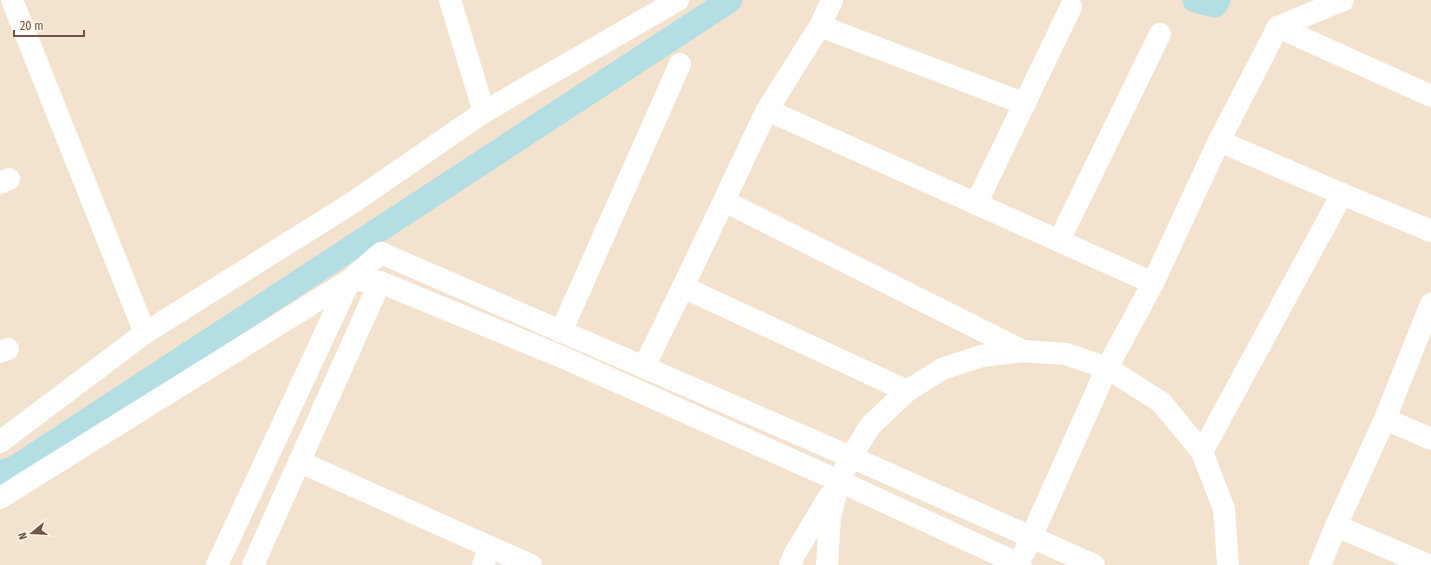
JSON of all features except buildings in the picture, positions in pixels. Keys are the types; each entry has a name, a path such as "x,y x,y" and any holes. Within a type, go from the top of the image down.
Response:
{"street":[{"path":"12,0 145,333"},
{"path":"450,0 484,112"},
{"path":"0,442 145,333 349,205 484,112 678,0"},
{"path":"644,367 684,287 767,110 820,26 832,0"},
{"path":"350,280 380,282 562,358 839,481 1019,565 1108,368 1152,283 1219,141 1278,27 1343,0"},
{"path":"976,204 1071,7"},
{"path":"820,26 1025,104"},
{"path":"1278,27 1431,96"},
{"path":"1059,241 1160,34"},
{"path":"561,332 680,64"},
{"path":"767,110 1152,283"},
{"path":"1219,141 1431,231"},
{"path":"1202,452 1342,194"},
{"path":"724,201 1023,351"},
{"path":"0,498 350,280 381,253 851,456 1094,565"},
{"path":"217,565 350,280"},
{"path":"254,565 380,282"},
{"path":"684,287 907,391"},
{"path":"1320,565 1336,526 1385,419 1431,304"},
{"path":"790,565 794,555 839,481 851,456 870,426 907,391 949,367 982,356 1023,351 1066,354 1108,368 1161,402 1202,452 1224,510 1228,565"},
{"path":"1385,419 1431,439"},
{"path":"300,462 486,556 531,565"},
{"path":"827,565 830,517 839,481"},
{"path":"1336,526 1428,565"}],"shaded area":[{"path":"0,0 1431,0 1431,565 0,565"}],"waterway":[{"path":"0,473 15,468 730,0"},
{"path":"1195,0 1215,5 1218,0"}]}
